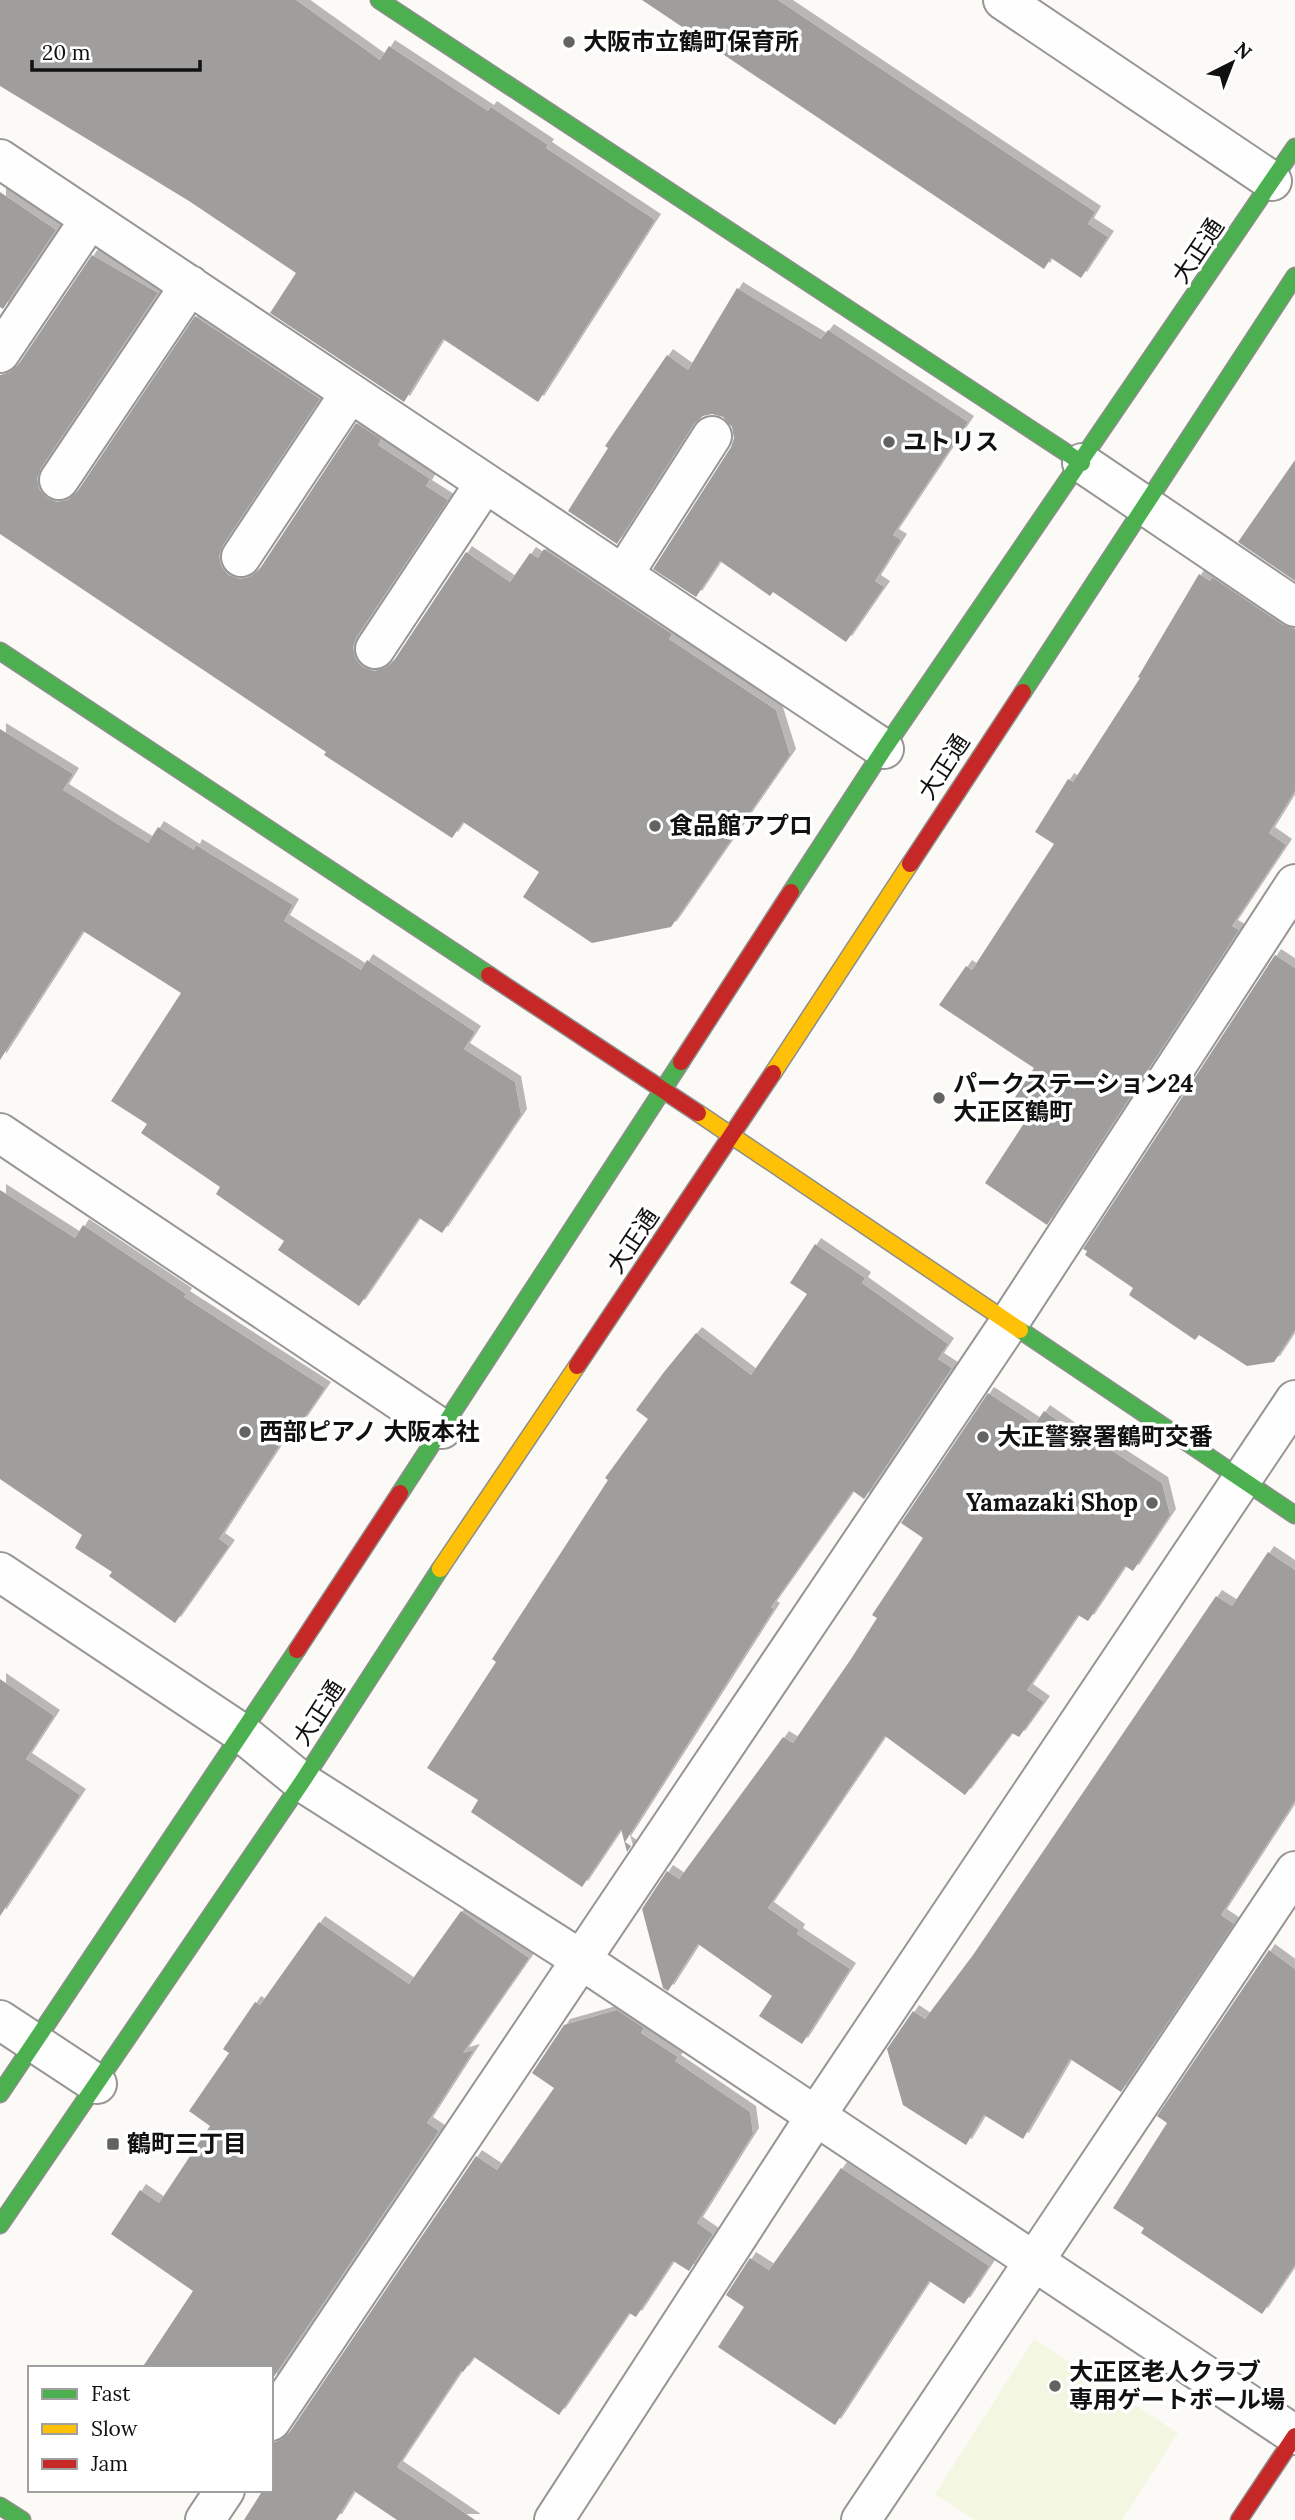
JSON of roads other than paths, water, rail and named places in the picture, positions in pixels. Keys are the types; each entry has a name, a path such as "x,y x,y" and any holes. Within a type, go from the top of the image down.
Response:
{"main road":[{"path":"379,0 1082,463"},
{"name":"大正通","path":"0,2094 243,1734 884,749 1082,463 1295,147"},
{"name":"大正通","path":"0,2225 302,1782 458,1542 732,1136 1295,276"},
{"path":"0,651 732,1136 1295,1515"},
{"path":"1239,2520 1295,2435"},
{"path":"0,2506 22,2520"}],"street":[{"path":"1003,0 1272,181"},
{"path":"0,159 884,749"},
{"path":"0,354 90,219"},
{"path":"59,480 190,285"},
{"path":"241,557 350,393"},
{"path":"623,575 712,436"},
{"path":"1082,463 1295,607"},
{"path":"375,649 485,483"},
{"path":"273,2418 1009,1323 1295,884"},
{"path":"0,1133 442,1429"},
{"path":"554,2520 815,2116 1295,1400"},
{"path":"0,1572 243,1734 302,1782 580,1959 1295,2435"},
{"path":"861,2520 1295,1871"},
{"path":"0,2020 97,2084"},
{"path":"205,2520 224,2492"}],"place":[{"name":"大阪市立鶴町保育所","path":"569,42"},
{"name":"ユトリス","path":"889,442"},
{"name":"食品館アプロ","path":"655,826"},
{"name":"パークステーション24 大正区鶴町","path":"939,1098"},
{"name":"西部ピアノ 大阪本社","path":"245,1432"},
{"name":"大正警察署鶴町交番","path":"983,1437"},
{"name":"Yamazaki Shop","path":"1152,1503"},
{"name":"鶴町三丁目","path":"113,2144"},
{"name":"大正区老人クラブ 専用ゲートボール場","path":"1055,2386"}]}
